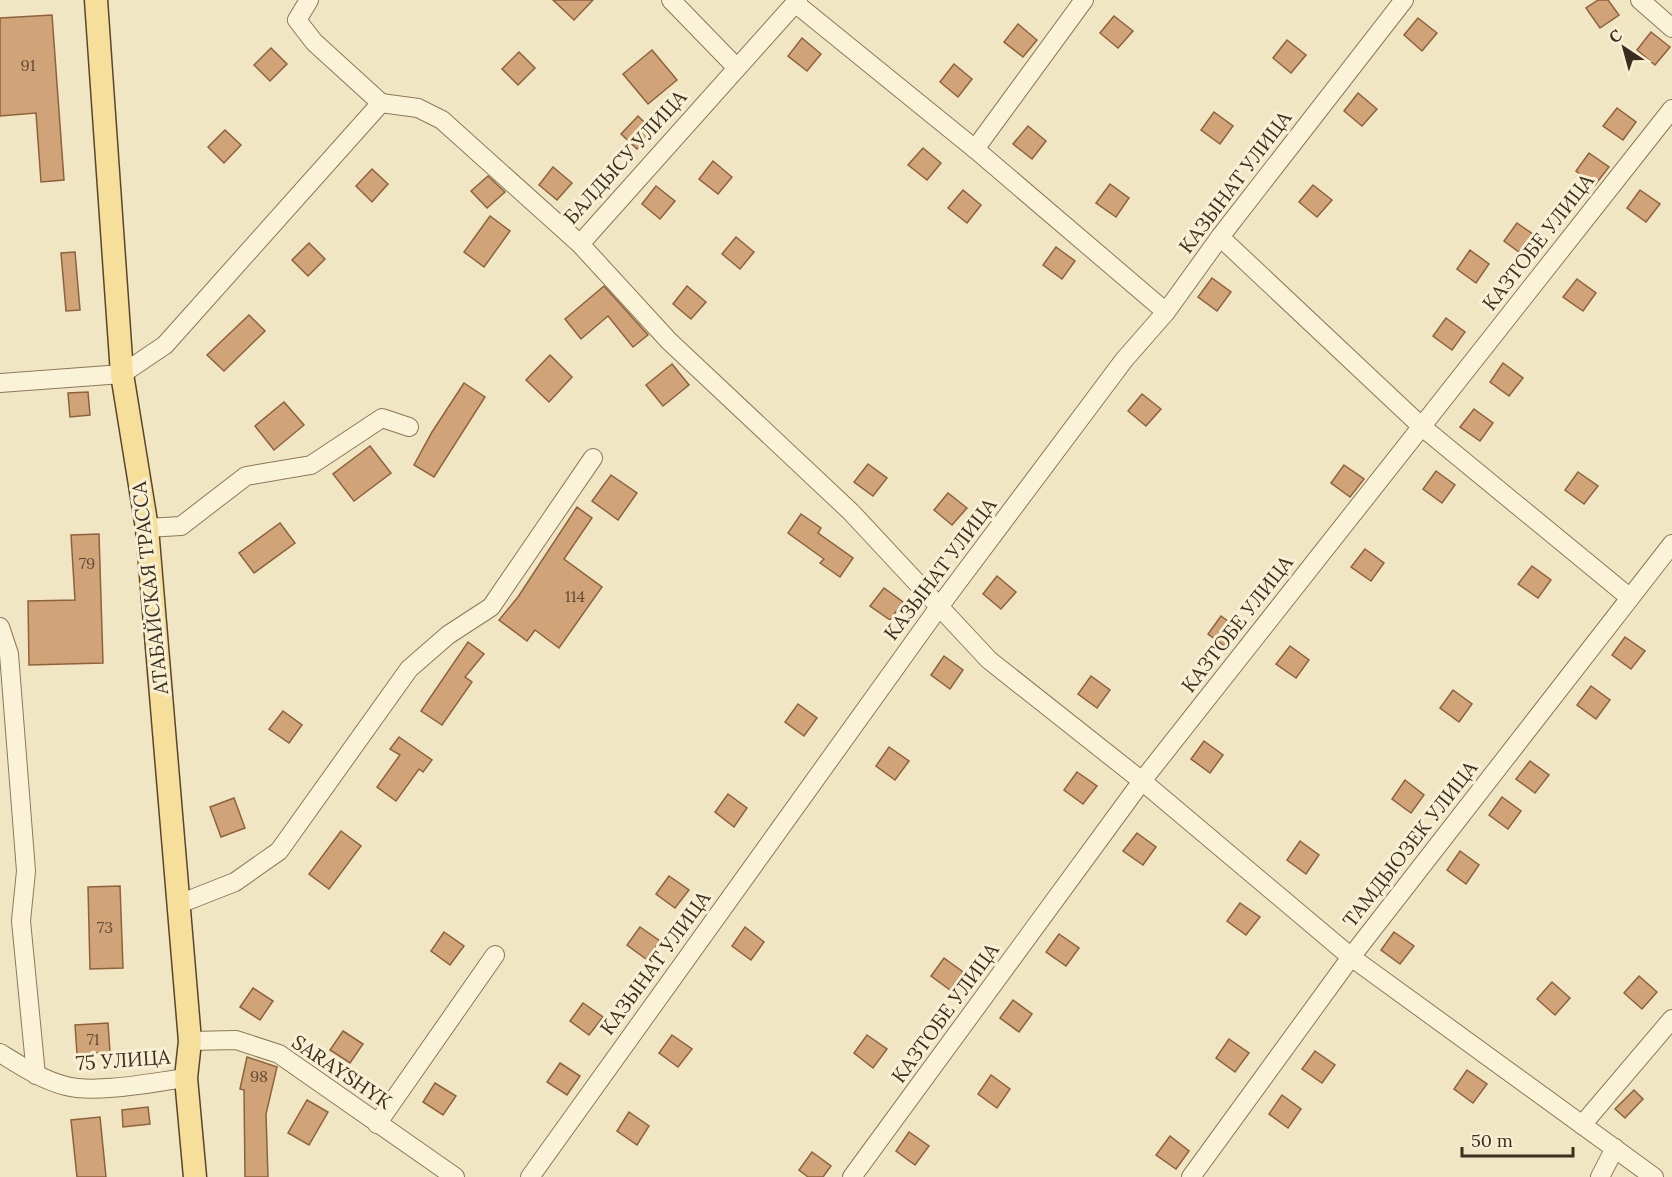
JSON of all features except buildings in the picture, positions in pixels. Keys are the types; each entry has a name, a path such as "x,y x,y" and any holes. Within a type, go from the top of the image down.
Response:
{"main road":[{"name":"АТАБАЙСКАЯ ТРАССА","path":"96,0 122,374 147,528 179,904 190,1041 186,1078 195,1177"}],"street":[{"path":"0,383 122,374 165,345 381,102 314,42 297,20 309,0"},
{"path":"671,0 736,67"},
{"path":"975,149 1084,0"},
{"name":"КАЗЫНАТ УЛИЦА","path":"530,1177 939,607 1124,360 1166,312 1220,237 1404,0"},
{"path":"1640,0 1672,28"},
{"path":"797,2 975,149 1166,312"},
{"name":"БАЛДЫСУ УЛИЦА","path":"381,102 418,108 442,120 580,244 736,67 797,2"},
{"name":"КАЗТОБЕ УЛИЦА","path":"852,1177 1142,781 1672,109"},
{"path":"1220,237 1421,426 1629,597"},
{"path":"580,244 669,341 851,512 989,660 1142,781 1351,957 1654,1177"},
{"path":"147,528 181,526 246,476 311,465 382,418 409,427"},
{"path":"179,904 235,882 279,851 409,669 448,635 491,608 593,458"},
{"name":"ТАМДЫОЗЕК УЛИЦА","path":"1191,1177 1351,957 1672,544"},
{"path":"0,627 9,654 26,871 21,921 36,1075"},
{"path":"377,1124 495,955"},
{"path":"1582,1125 1672,1019"},
{"name":"SARAYSHYK","path":"190,1041 236,1040 279,1054 455,1177"},
{"name":"75 УЛИЦА","path":"0,1053 36,1075 68,1087 107,1088 186,1078"},
{"path":"1600,1177 1615,1148"}]}
